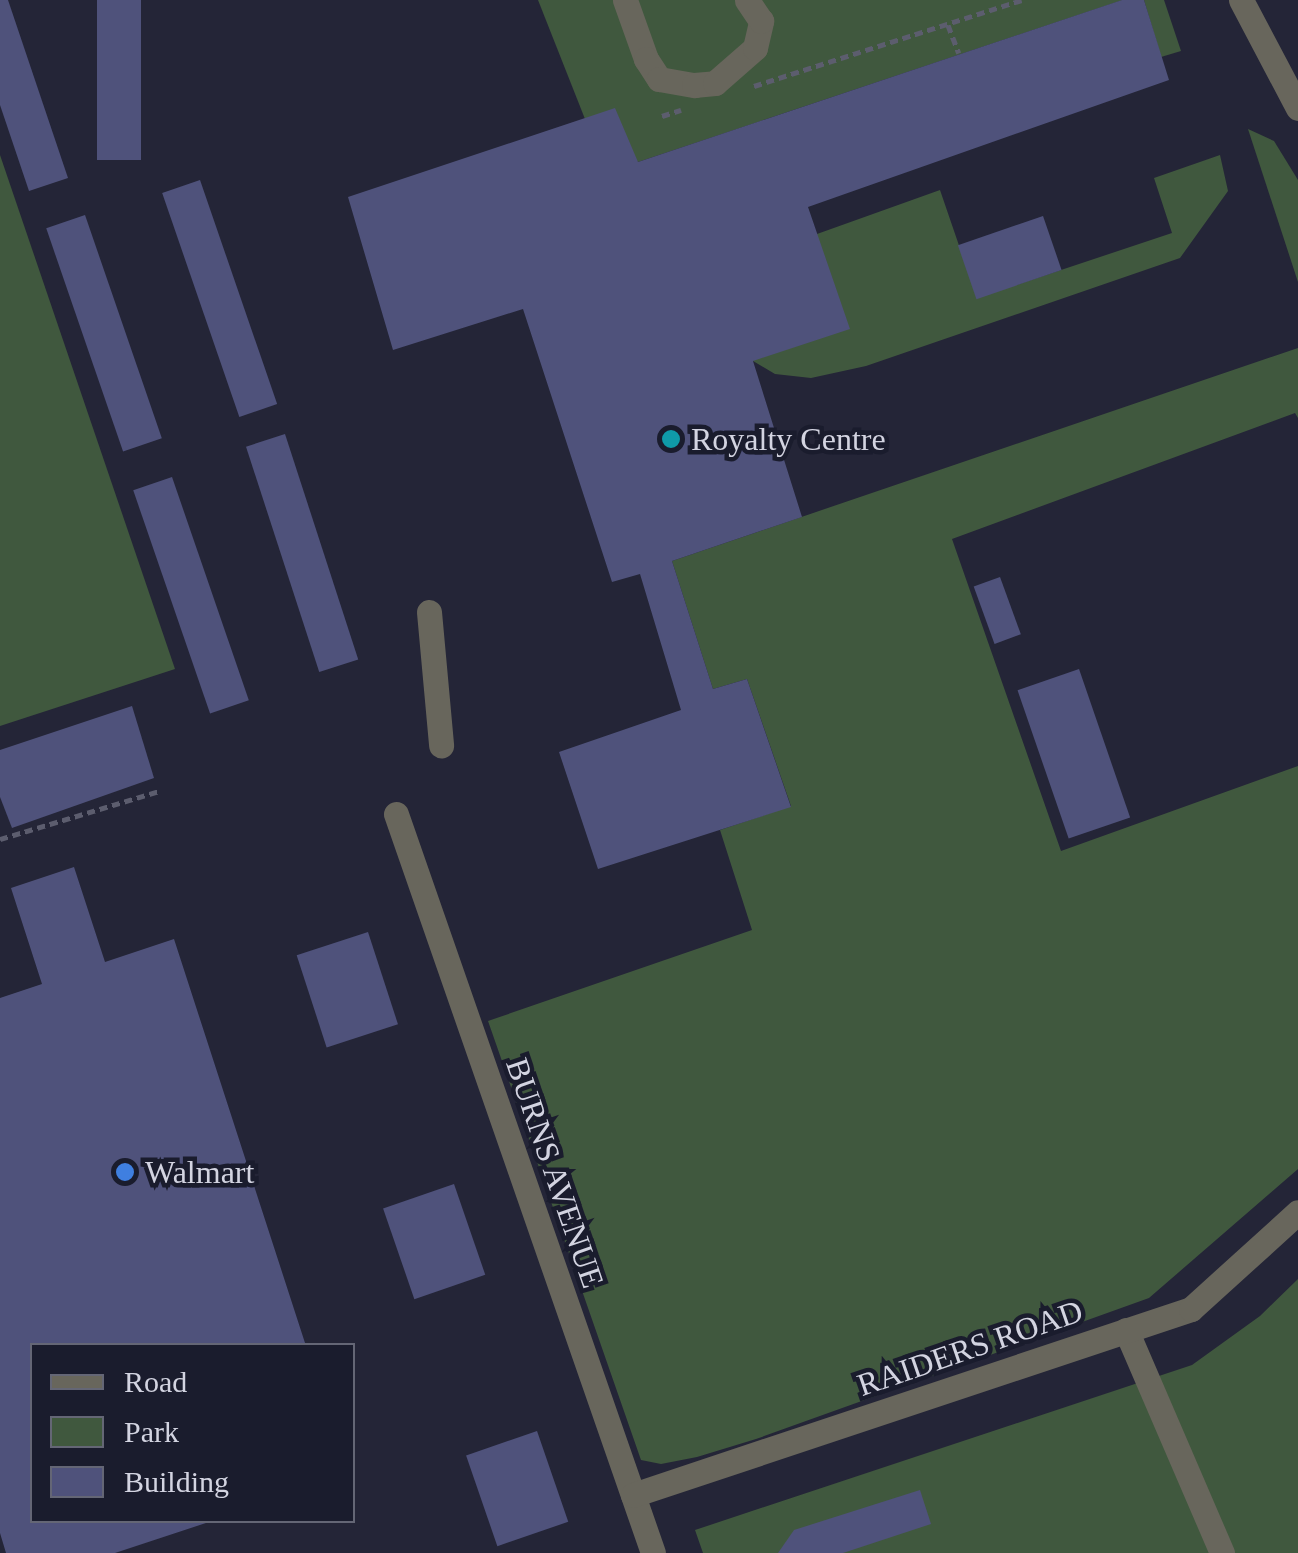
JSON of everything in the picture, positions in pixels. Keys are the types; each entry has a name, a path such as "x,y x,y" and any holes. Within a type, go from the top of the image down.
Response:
{"street":[{"path":"625,0 646,59 660,79 694,85 715,84 755,48 761,21 747,0"},
{"path":"1241,0 1298,108"},
{"path":"429,612 441,745"},
{"name":"BURNS AVENUE","path":"396,814 654,1553"},
{"name":"RAIDERS ROAD","path":"633,1495 1191,1308 1298,1212"},
{"path":"1126,1330 1222,1553"}],"path":[{"path":"752,87 1022,0"},
{"path":"948,24 959,53"},
{"path":"662,116 698,104"},
{"path":"0,840 159,791"}],"green space":[{"path":"538,0 1123,0 638,162 585,119"},
{"path":"1144,0 1164,0 1181,51 1161,57"},
{"path":"1248,129 1274,141 1298,180 1298,282"},
{"path":"0,155 175,669 0,726"},
{"path":"1220,155 1228,191 1180,258 866,366 811,378 775,374 753,361 817,234 940,190 977,298 1172,233 1154,178"},
{"path":"1298,348 1298,418 1295,413 952,539 1061,851 1298,766 1298,1169 1149,1298 756,1439 661,1464 641,1460 488,1021 752,930 720,830 791,806 747,679 713,689 672,561"},
{"path":"1298,1279 1298,1553 703,1553 695,1530 1192,1365 1260,1316"}],"building":[{"path":"0,0 8,0 68,178 29,191 0,105"},
{"path":"97,0 141,0 141,160 97,160"},
{"name":"Royalty Centre","path":"1122,0 1144,0 1169,80 808,207 850,329 753,361 802,517 672,561 713,689 747,679 791,807 598,869 559,752 681,710 640,574 612,582 523,309 393,350 348,197 615,108 638,162"},
{"path":"200,180 277,404 239,417 162,193"},
{"path":"85,215 162,438 123,451 46,228"},
{"path":"1043,216 1062,270 976,299 958,245"},
{"path":"285,434 358,659 319,672 246,447"},
{"path":"172,477 249,700 210,713 133,490"},
{"path":"1000,577 1021,634 995,644 974,587"},
{"path":"1079,669 1130,817 1069,839 1018,690"},
{"path":"132,706 154,778 12,828 0,797 0,750"},
{"name":"Walmart","path":"74,867 105,962 174,939 305,1343 30,1343 30,1523 206,1523 115,1553 6,1553 0,1533 0,998 42,984 11,888"},
{"path":"368,932 398,1024 327,1047 297,955"},
{"path":"454,1184 485,1275 414,1299 383,1208"},
{"path":"537,1431 568,1522 497,1546 466,1455"},
{"path":"920,1490 931,1524 843,1553 778,1553 794,1530"}],"place":[{"name":"Royalty Centre","path":"671,439"},
{"name":"Walmart","path":"125,1172"}]}
